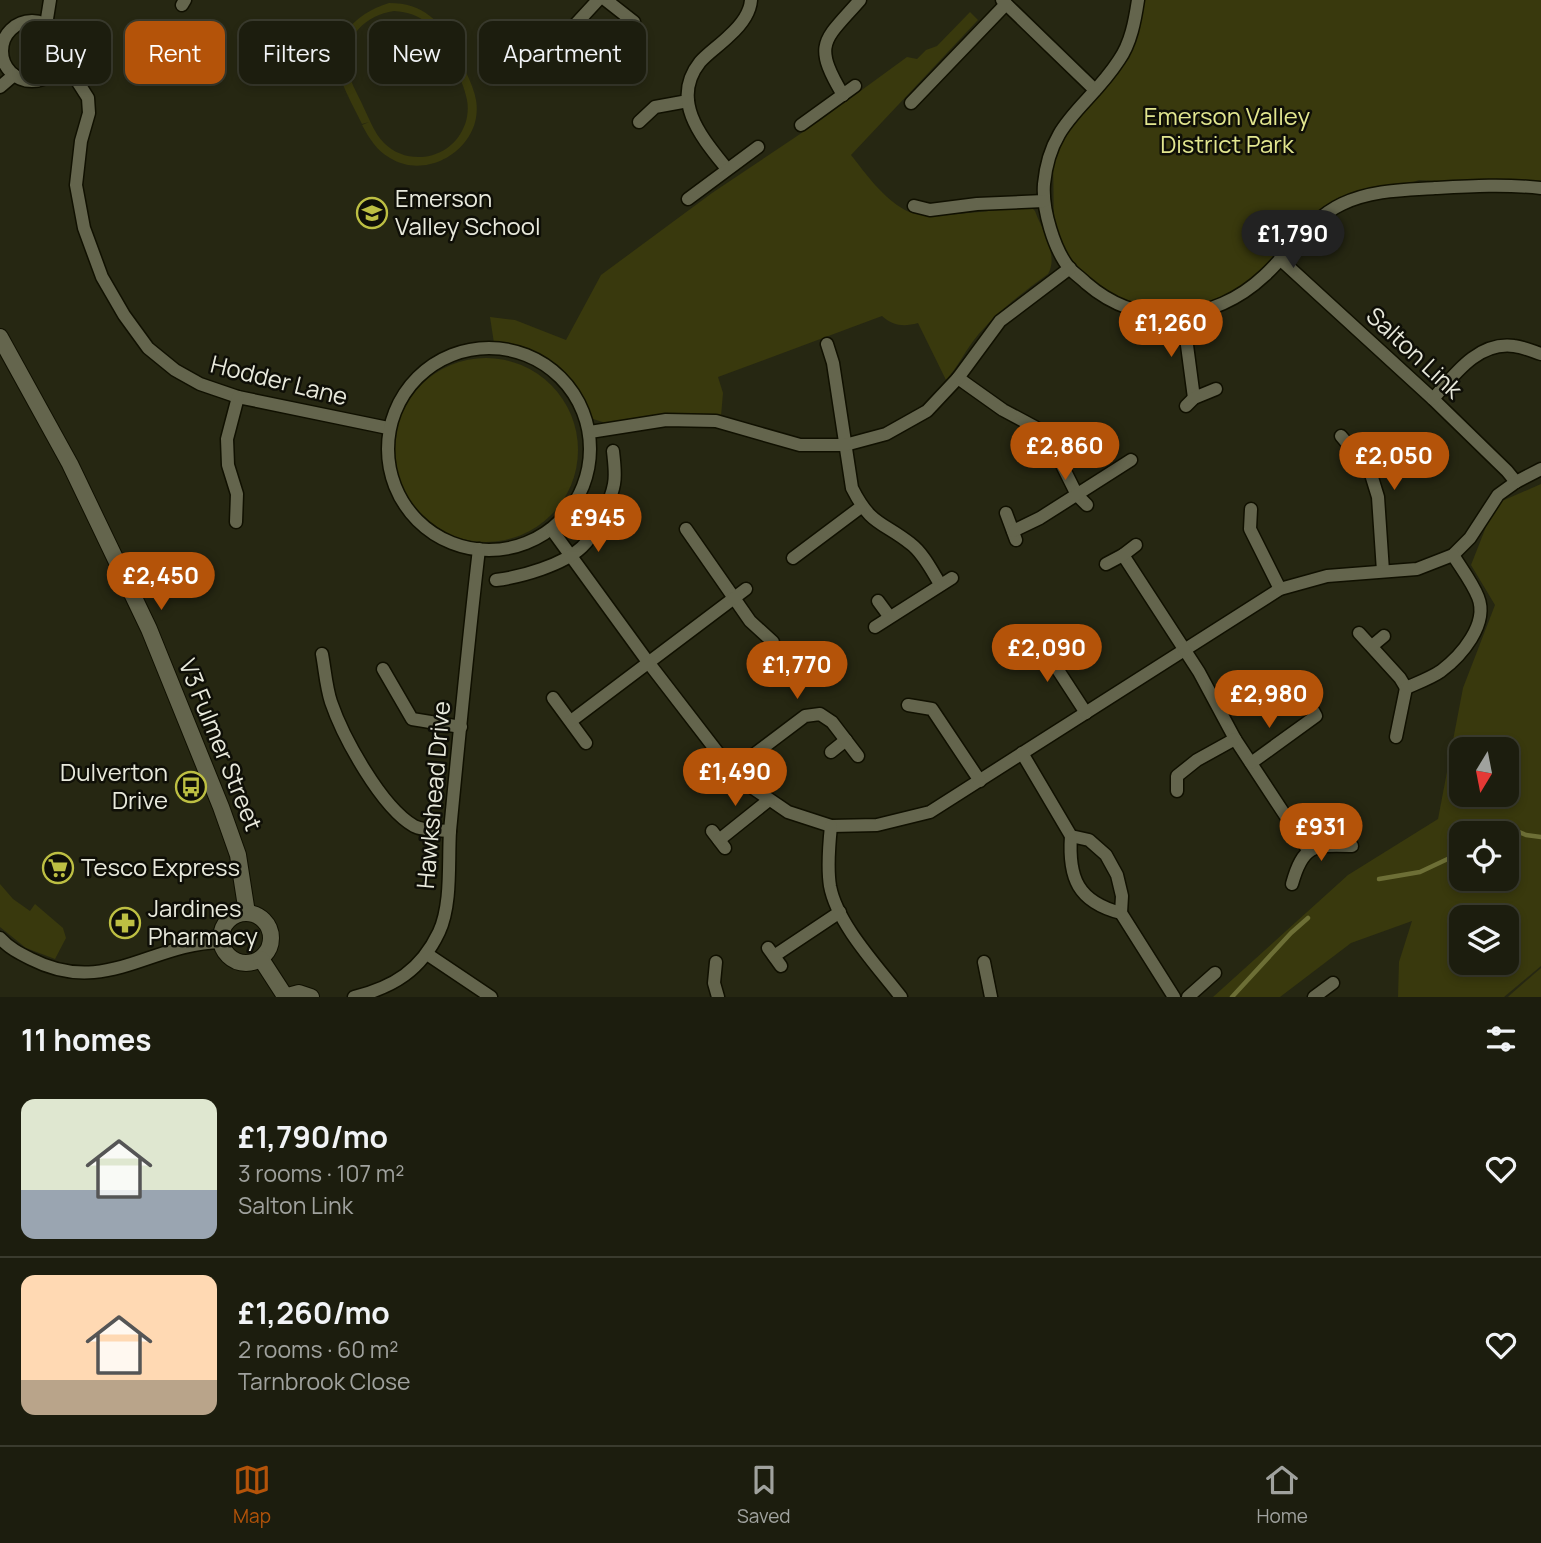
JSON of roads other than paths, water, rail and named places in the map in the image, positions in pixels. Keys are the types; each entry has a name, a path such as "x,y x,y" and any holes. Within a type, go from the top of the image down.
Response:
{"street":[{"path":"47,21 50,0"},
{"path":"579,21 598,0"},
{"path":"606,0 633,21"},
{"path":"727,169 697,130 690,116 690,83 699,63 741,25 751,0"},
{"path":"843,94 829,71 823,49 831,33 860,0"},
{"path":"1138,0 1134,26 1121,59 1078,107 1055,138 1047,165 1044,201 1054,239 1070,268 1094,290 1125,306 1157,315 1183,315 1230,302 1264,276 1316,222 1340,204 1373,193 1503,184 1541,188"},
{"path":"911,103 1003,2 1095,90"},
{"path":"21,24 3,35 2,53 14,75 21,78"},
{"path":"0,87 14,75"},
{"path":"931,83 943,93"},
{"name":"Hodder Lane","path":"79,84 88,98 89,113 81,141 76,185 84,228 102,277 124,315 148,348 175,370 200,384 237,397 388,428"},
{"path":"801,125 855,86"},
{"path":"639,122 655,107 688,101"},
{"path":"688,199 758,147"},
{"path":"1047,165 1061,169"},
{"path":"914,206 930,210 977,204 1044,201"},
{"name":"Salton Link","path":"1280,259 1433,398 1516,482"},
{"path":"590,432 667,420 716,421 800,445 845,445 886,434 927,411 958,378 1000,321 1070,268"},
{"path":"1183,315 1190,402 1216,389"},
{"name":"V3 Fulmer Street","path":"0,337 70,464 149,629 239,855 247,913"},
{"path":"827,344 839,361 845,445 852,488 861,507 871,519 913,545 946,581 875,627"},
{"path":"1433,398 1467,360 1489,349 1512,345 1541,354"},
{"path":"486,347 514,350 544,363 568,384 586,414 590,432 591,459 583,489 569,513 552,530 527,544 499,550 479,549 440,537 421,523 406,508 397,491 386,450 393,411 417,375 438,360 463,350 486,347"},
{"path":"958,378 1003,410 1035,427 1053,446 1077,495 1087,505"},
{"path":"236,522 237,494 229,465 227,439 237,397"},
{"path":"1341,436 1370,471 1378,497 1383,572"},
{"path":"496,580 517,578 561,561 582,548 605,508 615,483 613,451"},
{"path":"1006,513 1015,535 1131,460"},
{"path":"1370,471 1381,463"},
{"path":"552,530 732,771 788,812 831,826 877,825 930,812 1280,589 1326,576 1417,569 1453,555 1471,538 1498,495 1541,469"},
{"path":"793,558 817,549 861,507"},
{"path":"1251,509 1250,529 1280,589"},
{"path":"686,529 750,621 773,642"},
{"path":"1106,564 1136,545"},
{"name":"Hawkshead Drive","path":"354,997 375,992 403,978 427,954 440,929 448,893 450,831 479,549"},
{"path":"1123,555 1199,672 1235,739 1308,850"},
{"path":"1406,688 1440,672 1460,653 1474,634 1481,614 1479,598 1453,555"},
{"path":"571,721 746,589"},
{"path":"878,601 889,617"},
{"path":"1359,633 1406,688 1402,733"},
{"path":"1372,646 1384,635"},
{"path":"1020,639 1043,647 1086,713"},
{"path":"322,654 330,699 344,735 372,782 401,816 415,827 450,831"},
{"path":"383,669 412,719 461,727"},
{"path":"553,698 586,743"},
{"path":"1251,764 1316,716 1307,700"},
{"path":"908,705 932,709 980,781"},
{"path":"732,771 805,716 820,714 832,722 858,756"},
{"path":"1177,791 1177,776 1197,760 1235,739"},
{"path":"831,752 846,740"},
{"path":"1022,753 1071,836 1071,871 1079,886 1091,901 1105,909 1121,913"},
{"path":"719,840 769,800"},
{"path":"831,826 830,887 840,912 901,997"},
{"path":"1071,836 1089,840 1106,855 1117,875 1122,896 1121,913 1174,997"},
{"path":"1292,884 1297,864 1308,850 1322,845 1352,846"},
{"path":"774,957 840,912"},
{"path":"247,913 263,920 271,935 270,944 261,958 247,964 227,955 220,942 227,921 247,913"},
{"path":"2,947 41,964 74,973 95,974 127,967 197,943 220,942"},
{"path":"427,954 491,997"},
{"path":"261,958 284,997 299,993 311,997"},
{"path":"716,962 714,983 718,997"},
{"path":"984,962 990,997"},
{"path":"1188,997 1215,973"},
{"path":"1314,997 1333,983"}],"waterway":[{"path":"1519,832 1541,837"},
{"path":"1379,879 1420,872 1449,858"},
{"path":"1232,997 1308,918"}],"place":[{"name":"Emerson Valley School","path":"372,213"},
{"name":"Dulverton Drive","path":"191,787"},
{"name":"Tesco Express","path":"58,868"},
{"name":"Jardines Pharmacy","path":"125,923"}],"park label":[{"name":"Emerson Valley District Park","path":"1227,131"}]}
